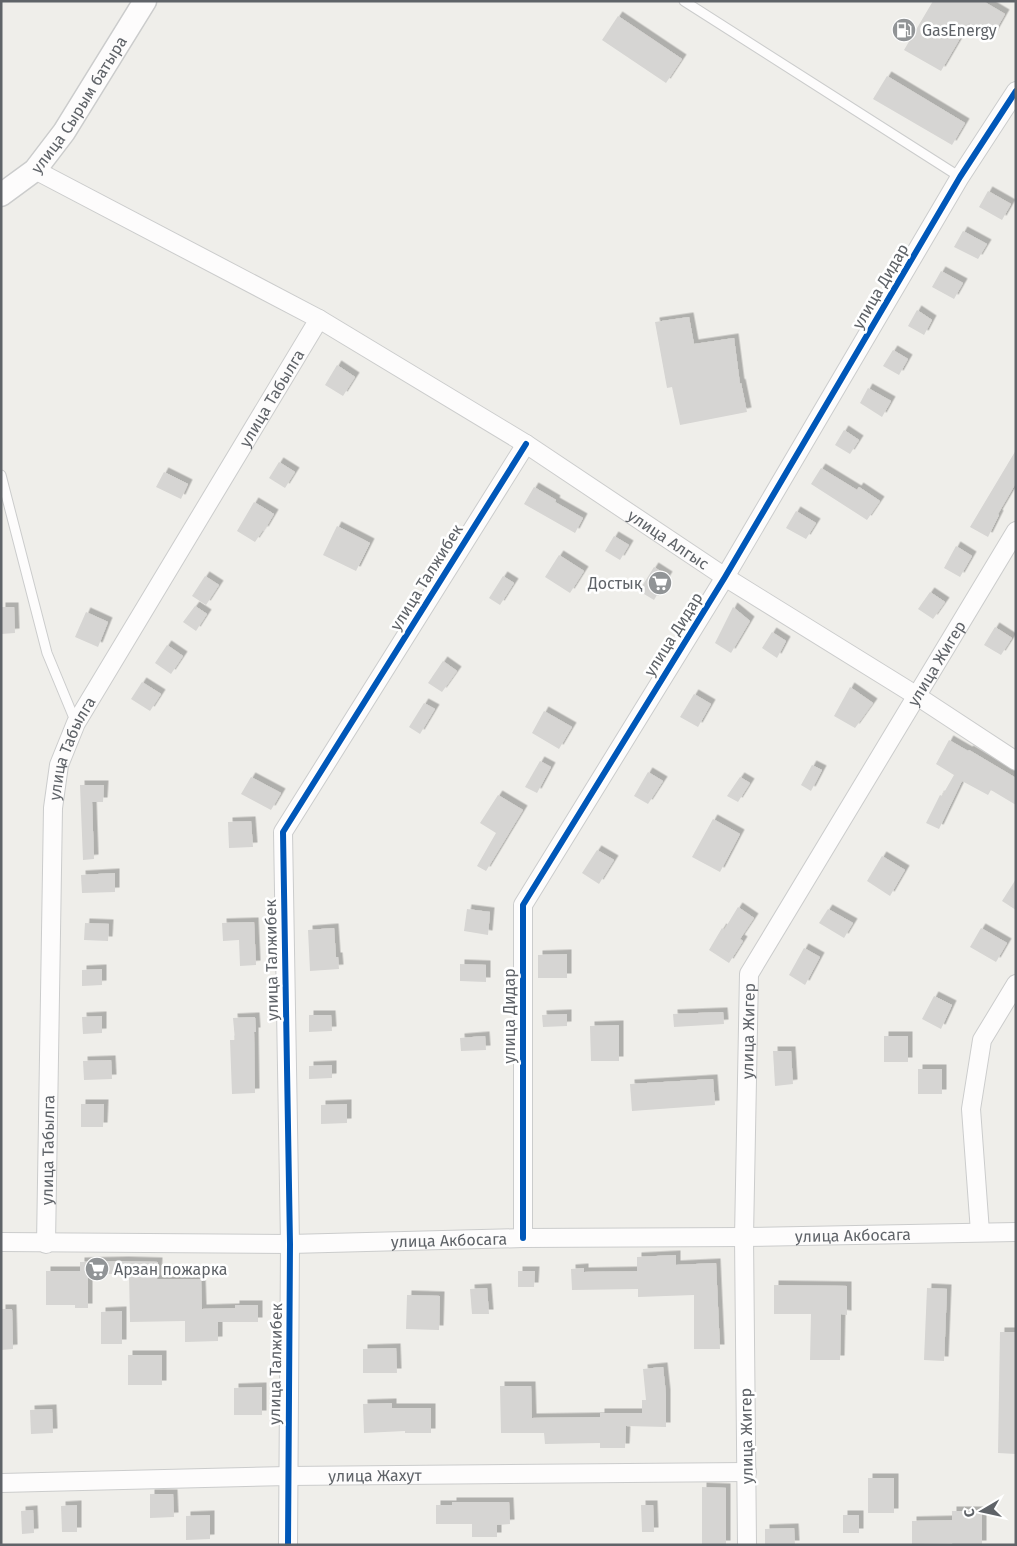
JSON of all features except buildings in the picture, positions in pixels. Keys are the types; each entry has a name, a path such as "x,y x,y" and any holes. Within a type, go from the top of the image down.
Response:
{"street":[{"name":"улица Сырым батыра","path":"1,195 35,170 64,132 144,1"},
{"name":"улица Дидар","path":"523,1238 523,905 725,577 960,177 1016,91"},
{"name":"улица Алгыс","path":"35,170 319,319 526,444 725,577 917,696 1016,761"},
{"name":"улица Табылга","path":"46,1244 53,808 59,766 76,723 319,319"},
{"name":"улица Талжибек","path":"288,1545 290,1244 283,832 526,444"},
{"name":"улица Жигер","path":"747,1545 744,1238 749,974 1016,531"},
{"path":"980,1232 971,1109 982,1040 1016,984"},
{"name":"улица Акбосага","path":"1,1242 46,1244 290,1244 523,1238 744,1238 1016,1232"},
{"name":"улица Жахут","path":"1,1483 288,1476 747,1472"}],"lane":[{"path":"684,1 960,177"},
{"path":"1,475 47,653 76,723"}],"cycle path":[{"path":"523,1238 523,905 725,577 960,177 1016,91"},
{"path":"288,1545 290,1244 283,832 526,444"}],"place":[{"name":"GasEnergy","path":"904,30"},
{"name":"Достық","path":"660,583"},
{"name":"Арзан пожарка","path":"97,1269"}]}
